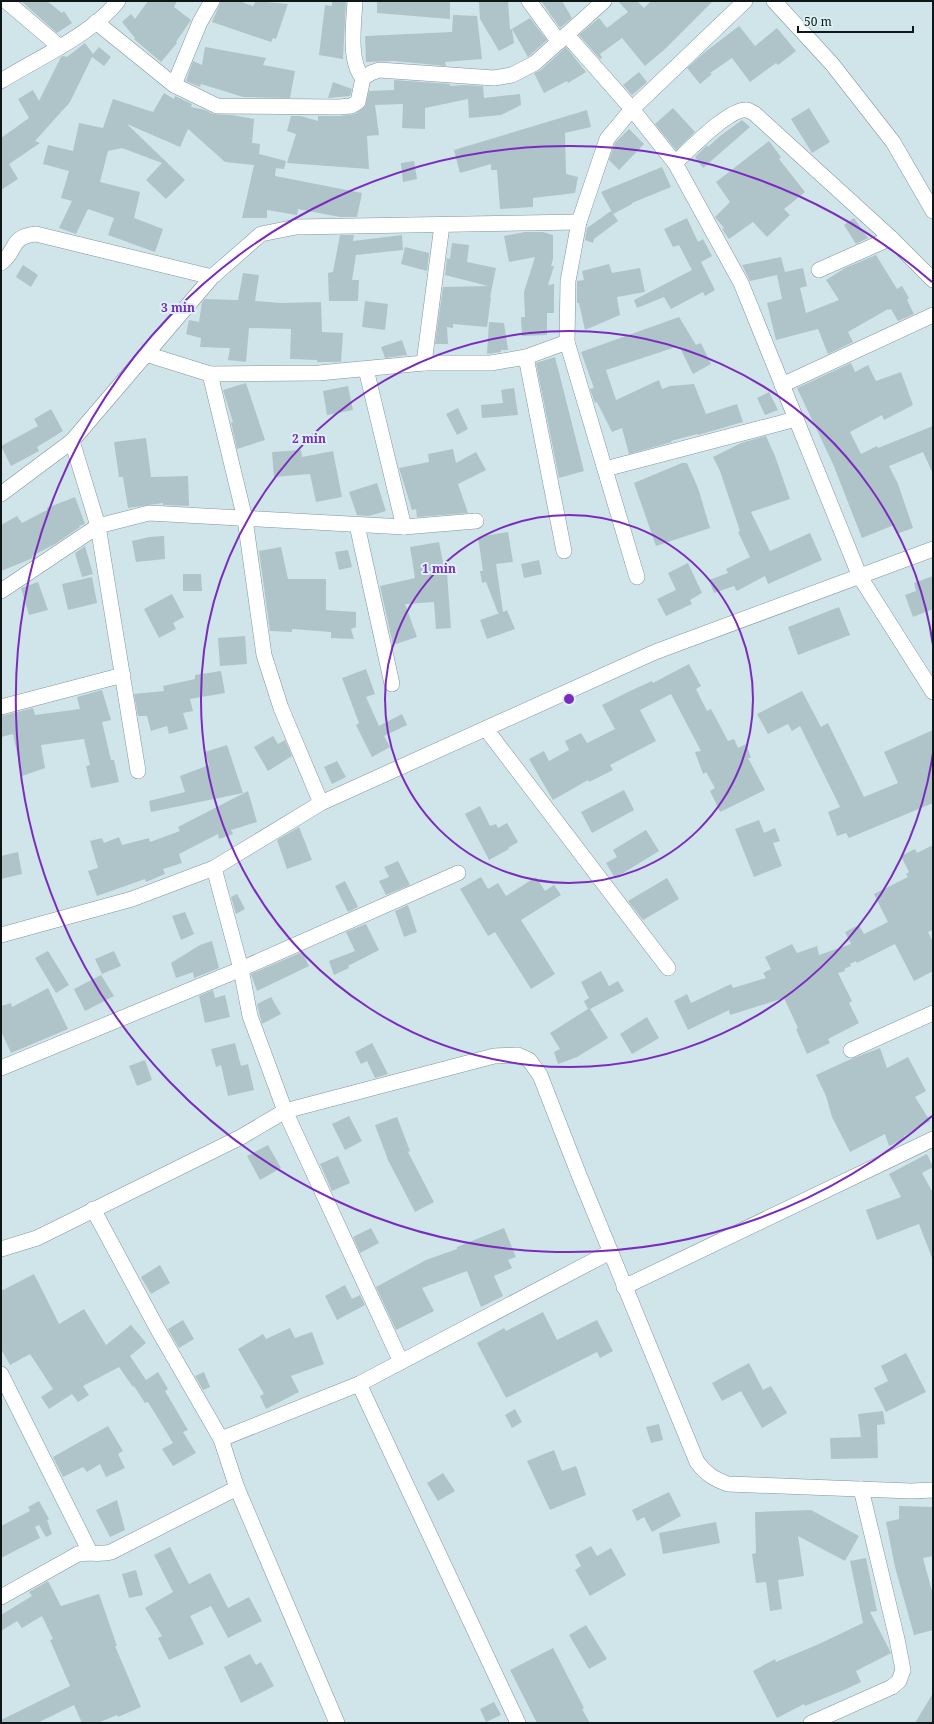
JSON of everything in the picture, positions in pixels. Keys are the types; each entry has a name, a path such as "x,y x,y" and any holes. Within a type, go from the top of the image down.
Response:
{"street":[{"path":"6,1 60,47"},
{"path":"1,81 60,47 96,22 118,1"},
{"path":"174,85 200,22 212,1"},
{"path":"355,1 354,57 355,66 358,73 363,78"},
{"path":"529,1 632,109 675,163 741,283 860,576 933,692"},
{"path":"96,22 174,85 217,106 339,107 351,106 358,102 363,78 371,72 379,70 494,78 512,74 535,63 604,1"},
{"path":"638,577 567,342 568,281 579,222 607,139 632,109 745,1"},
{"path":"774,1 832,64 893,142 933,211"},
{"path":"675,163 719,122 735,112 746,109 755,114 891,238 933,280"},
{"path":"1,494 72,441 212,277 261,234 296,227 579,222"},
{"path":"424,364 442,225"},
{"path":"1,263 6,259 16,242 21,237 36,234 212,277"},
{"path":"819,270 891,238"},
{"path":"782,385 933,315"},
{"path":"146,354 210,374 319,373 424,364 491,363 526,357 567,342"},
{"path":"526,357 564,551"},
{"path":"366,369 404,527"},
{"path":"210,374 245,519 264,655 281,708 321,803"},
{"path":"606,469 796,419"},
{"path":"72,441 98,526 138,771"},
{"path":"1,591 98,526 149,513 404,527 476,521"},
{"path":"358,525 392,684"},
{"path":"1,936 132,899 214,868 321,803 655,652 933,549"},
{"path":"1,707 122,675"},
{"path":"486,729 668,968"},
{"path":"214,868 242,969 250,1016 285,1112 401,1362"},
{"path":"1,1068 242,969 458,873"},
{"path":"851,1050 933,1013"},
{"path":"1,1249 37,1238 241,1137 285,1112 494,1056 518,1055 529,1060 540,1075 624,1287 697,1462 706,1474 715,1480 728,1484 911,1491 933,1490"},
{"path":"624,1287 933,1138"},
{"path":"93,1209 157,1328 221,1439 237,1488 337,1723"},
{"path":"221,1439 359,1384 610,1252"},
{"path":"1,1374 90,1552"},
{"path":"359,1384 518,1723"},
{"path":"1,1597 78,1554 90,1552 100,1554 110,1552 237,1488"},
{"path":"811,1723 892,1687 899,1681 903,1670 861,1489"}],"building":[{"path":"21,1 47,1 62,13 64,11 72,23 57,33"},
{"path":"148,1 177,1 174,7 191,20 176,42 177,43 161,62 134,39 135,38 122,22 131,14 135,19"},
{"path":"221,1 239,1 253,6 256,1 288,4 276,39 273,38 271,42 212,22"},
{"path":"332,1 346,1 343,59 319,55 325,5 332,6"},
{"path":"377,1 450,1 450,19 377,13"},
{"path":"508,1 510,30 530,18 547,40 528,57 512,29 514,43 499,51 480,19 479,2"},
{"path":"541,1 562,1 572,18 560,28"},
{"path":"618,1 637,1 644,8 651,1 713,1 665,49 645,66 622,38 600,54 602,58 600,59 579,35 599,18 607,28 628,12"},
{"path":"453,15 477,16 482,59 445,62 446,66 394,61 366,62 365,36 452,32"},
{"path":"739,26 755,46 777,28 796,51 778,65 776,63 750,82 732,58 710,73 712,74 700,84 687,68"},
{"path":"85,43 93,54 99,47 111,57 104,66 92,57 70,102 35,141 40,143 9,164 18,179 1,190 1,138 29,118 18,99 33,90 39,101 61,57 67,57"},
{"path":"205,47 266,58 263,65 295,71 290,98 243,97 201,84 200,87 186,81 193,61 202,65"},
{"path":"566,47 586,72 568,83 567,81 544,93 534,73 541,70"},
{"path":"639,72 647,82 632,95 623,85"},
{"path":"394,80 450,84 450,86 483,86 484,98 520,94 521,105 501,115 469,118 468,99 425,108 425,129 402,128 403,104 375,105 379,135 367,136 369,169 287,163 296,134 287,131 291,116 301,116 318,121 318,116 355,114 365,107 369,91 394,90"},
{"path":"333,82 352,89 350,96 328,98"},
{"path":"164,93 174,99 175,96 192,104 191,107 205,110 213,114 232,115 254,119 252,143 260,144 259,154 286,161 284,169 276,168 275,176 362,193 357,217 340,217 298,209 297,215 267,210 267,218 242,218 254,165 225,162 188,129 180,147 127,124 185,180 166,199 146,180 162,163 122,148 108,151 100,182 140,192 134,218 163,229 155,252 108,235 114,218 88,209 76,234 59,228 72,201 61,198 69,171 43,164 48,145 73,151 79,123 103,128 113,99 153,112"},
{"path":"673,108 695,132 676,150 655,124"},
{"path":"809,108 830,142 812,153 791,119"},
{"path":"587,110 591,127 565,133 566,174 578,177 575,193 533,198 533,207 500,209 497,170 491,170 491,164 460,173 454,150"},
{"path":"742,120 750,127 703,168 695,157 707,145 708,147"},
{"path":"629,129 644,144 619,170 609,160 615,143"},
{"path":"769,141 781,157 779,159 805,192 784,209 790,215 767,237 753,222 729,239 722,229 724,228 715,217 730,202 716,182"},
{"path":"414,161 417,179 403,182 401,163"},
{"path":"662,167 671,187 632,203 613,214 601,192"},
{"path":"611,211 618,221 594,239 593,243 585,240 587,228"},
{"path":"687,218 698,242 703,239 712,256 701,262 715,290 705,296 703,292 671,309 664,297 637,308 634,300 692,270 679,245 673,247 664,229"},
{"path":"854,218 868,238 856,244 844,225"},
{"path":"525,232 543,232 553,235 553,259 551,266 554,266 548,285 554,284 554,313 547,313 547,335 522,336 521,317 525,317 524,292 535,257 509,262 504,236"},
{"path":"340,235 354,235 353,241 402,235 403,250 356,255 352,280 359,280 358,301 329,301 328,273 333,272"},
{"path":"452,243 469,245 467,262 496,268 490,297 487,327 453,324 453,328 447,327 448,344 435,344 443,287 488,286 445,275 447,258 450,259"},
{"path":"405,247 429,253 427,271 401,264"},
{"path":"876,255 897,289 902,286 909,298 907,300 914,314 898,321 891,309 888,309 848,332 853,342 828,354 818,329 776,340 767,303 782,299 777,275 750,281 742,265 781,257 785,272 803,268 807,286 800,288 806,313 839,300 826,280 845,268"},
{"path":"609,264 612,273 640,268 645,292 617,297 620,315 585,330 579,303 577,303 577,281 584,280 582,271"},
{"path":"23,265 38,275 31,287 16,277"},
{"path":"243,273 259,275 255,301 281,303 321,302 322,332 343,333 341,362 317,362 317,360 290,359 291,329 249,328 246,362 228,360 230,348 200,347 201,338 186,334 189,320 199,322 202,302 205,299 238,300"},
{"path":"365,301 388,304 385,330 362,327"},
{"path":"679,317 696,345 701,343 711,364 693,374 679,346 606,370 616,400 659,380 662,389 670,386 694,384 706,414 737,404 743,422 629,454 622,428 612,432 597,402 595,403 590,389 594,388 581,352"},
{"path":"489,322 504,323 508,350 501,350 501,352 487,354"},
{"path":"402,340 407,355 385,358 381,347"},
{"path":"555,357 584,471 559,478 536,363"},
{"path":"851,363 855,372 868,365 876,381 901,372 913,405 884,420 882,415 850,432 861,454 877,446 878,448 933,426 933,474 923,452 889,466 898,484 913,528 897,534 894,525 862,538 833,464 797,388"},
{"path":"246,383 265,440 237,449 231,422 233,422 223,390"},
{"path":"348,386 353,410 327,415 323,391"},
{"path":"514,388 518,415 482,418 481,405 503,403 501,390"},
{"path":"769,392 778,410 765,415 757,398"},
{"path":"458,408 468,429 457,435 446,414"},
{"path":"51,409 63,431 37,447 39,451 11,466 1,446 38,426 34,419"},
{"path":"766,436 775,456 790,499 751,512 770,551 810,533 822,560 768,584 765,576 737,591 734,586 714,593 709,580 728,573 726,569 750,557 738,532 740,531 720,471 713,457 741,443"},
{"path":"146,438 151,477 188,476 189,506 163,505 163,503 128,508 123,477 119,477 114,442"},
{"path":"453,449 456,463 476,452 486,470 458,484 468,513 417,517 416,509 412,510 399,468 429,462 428,454"},
{"path":"301,450 302,457 333,451 342,497 316,502 310,474 274,477 272,452"},
{"path":"682,463 687,463 698,488 710,528 656,546 634,483"},
{"path":"377,483 386,511 369,516 357,515 349,492"},
{"path":"75,497 85,524 79,526 80,527 55,544 32,556 33,558 1,571 1,525 17,516 22,523 47,510 47,508"},
{"path":"508,532 513,562 496,564 503,612 507,610 515,629 487,639 480,620 500,613 498,613 486,582 482,583 480,571 483,571 478,537"},
{"path":"164,536 165,559 136,562 132,541 149,537"},
{"path":"439,542 445,573 447,573 451,628 436,629 434,602 405,604 417,637 393,645 380,586 415,578 410,547"},
{"path":"85,546 93,574 82,577 75,553"},
{"path":"281,547 288,579 326,579 326,610 356,612 356,627 351,629 354,639 331,638 331,632 292,629 292,632 270,631 259,551"},
{"path":"348,550 352,567 339,570 335,552"},
{"path":"539,560 542,574 524,578 521,564"},
{"path":"688,563 702,593 690,600 692,604 666,616 657,599 676,590 668,573"},
{"path":"183,574 201,574 202,591 183,591"},
{"path":"933,576 933,609 913,617 905,595 916,591 914,583"},
{"path":"92,577 97,603 68,610 62,584"},
{"path":"38,582 48,610 29,615 21,588"},
{"path":"172,594 184,617 173,623 176,629 159,638 144,609"},
{"path":"839,607 850,635 798,655 788,627"},
{"path":"245,636 247,664 220,666 218,638"},
{"path":"689,664 701,686 696,689 707,711 711,709 728,741 734,739 738,748 746,744 751,758 748,758 765,790 720,812 710,791 715,788 706,772 703,774 695,752 701,751 671,694 640,710 656,741 610,765 613,770 589,782 588,780 553,800 529,759 544,751 549,761 569,750 565,741 581,733 587,743 615,729 602,705 652,681 653,683"},
{"path":"366,669 375,694 366,697 379,726 402,714 407,725 384,736 390,747 372,757 356,725 359,723 342,678"},
{"path":"221,671 225,693 190,699 193,711 183,713 188,729 169,734 167,726 151,731 147,716 138,716 134,694 164,691 163,686 195,679 195,675"},
{"path":"102,690 111,720 102,722 111,760 114,760 119,782 91,788 86,766 90,765 84,739 41,745 45,768 22,776 13,734 1,737 1,716 33,708 35,715 80,709 77,697"},
{"path":"802,691 821,727 828,723 864,797 898,783 884,752 933,730 933,803 849,838 846,833 837,836 828,812 840,807 800,726 792,731 788,724 768,734 757,714"},
{"path":"273,736 278,744 285,740 292,756 268,771 254,747"},
{"path":"227,745 243,793 151,812 149,801 185,792 180,776 209,765 205,752"},
{"path":"337,761 346,777 332,784 324,767"},
{"path":"624,790 634,810 592,833 581,812"},
{"path":"248,791 257,822 231,830 233,834 219,839 218,834 179,854 182,863 163,869 165,874 146,882 145,879 97,896 88,871 98,868 90,841 102,838 104,843 119,837 122,845 149,838 150,842 180,831 178,827"},
{"path":"480,806 490,826 496,824 498,828 507,823 518,842 508,848 509,849 489,860 465,814"},
{"path":"759,820 764,833 775,828 780,841 773,843 782,866 754,877 735,829"},
{"path":"299,827 312,860 287,869 277,840"},
{"path":"646,830 659,851 615,878 606,863 617,857 613,850"},
{"path":"933,845 933,930 928,932 933,942 933,971 914,981 895,944 857,963 856,961 850,964 851,966 844,969 845,971 838,973 852,1001 849,1003 859,1023 828,1039 830,1043 807,1054 796,1029 798,1028 784,998 730,1015 729,1010 688,1030 674,1001 687,994 691,1003 731,984 733,988 766,978 763,973 771,969 765,957 792,944 797,953 817,946 819,955 851,944 845,932 859,925 864,934 888,922 874,894 908,877 906,874 909,872 901,856 915,849 917,853"},
{"path":"18,852 22,874 1,879 1,856"},
{"path":"398,861 410,885 386,895 379,881 389,877 384,867"},
{"path":"481,877 488,889 498,883 506,896 536,877 545,891 554,885 561,895 521,920 555,974 531,989 495,932 488,936 460,889"},
{"path":"667,878 679,899 643,920 628,901"},
{"path":"345,881 358,907 348,912 335,886"},
{"path":"237,894 245,909 236,914 231,897"},
{"path":"408,905 417,932 404,937 395,911"},
{"path":"185,912 194,934 181,940 172,916"},
{"path":"366,924 379,950 334,975 329,961 355,951 346,932"},
{"path":"212,941 219,968 194,978 193,972 176,978 171,963 200,945"},
{"path":"48,951 69,985 56,993 35,958"},
{"path":"114,951 121,966 102,974 95,959"},
{"path":"302,952 309,966 257,991 251,974"},
{"path":"601,971 609,986 618,981 624,991 590,1009 608,1038 577,1057 558,1064 554,1052 560,1049 550,1033 588,1009 584,1001 589,998 581,982"},
{"path":"101,975 114,996 85,1011 74,989"},
{"path":"48,988 68,1029 11,1053 1,1031 1,1006 11,1003 12,1007"},
{"path":"213,990 215,998 225,995 230,1017 205,1023 199,996"},
{"path":"271,997 281,1014 262,1024 257,1004"},
{"path":"647,1017 659,1038 632,1054 620,1034"},
{"path":"235,1043 241,1066 248,1064 254,1090 228,1096 221,1065 216,1067 211,1049"},
{"path":"372,1043 388,1074 375,1078 367,1061 361,1064 355,1052"},
{"path":"880,1048 887,1068 908,1057 926,1091 915,1097 930,1121 904,1136 905,1139 889,1146 885,1134 850,1152 832,1117 826,1096 816,1075"},
{"path":"145,1060 152,1080 137,1086 129,1066"},
{"path":"349,1116 362,1141 345,1150 332,1124"},
{"path":"397,1117 410,1151 408,1152 434,1202 415,1212 388,1160 375,1125"},
{"path":"268,1145 281,1168 260,1180 247,1156"},
{"path":"927,1154 933,1167 922,1173 933,1193 932,1258 919,1224 877,1240 866,1210 901,1197 889,1174"},
{"path":"338,1156 350,1183 332,1191 320,1164"},
{"path":"371,1228 379,1243 360,1253 353,1237"},
{"path":"504,1228 516,1257 508,1260 512,1268 494,1276 503,1296 481,1307 467,1271 422,1288 434,1311 396,1330 376,1287 426,1260 457,1249 457,1247"},
{"path":"160,1265 170,1283 151,1294 141,1277"},
{"path":"34,1274 59,1324 84,1309 106,1345 131,1325 146,1343 130,1356 146,1380 158,1372 168,1389 165,1391 188,1430 183,1432 196,1453 173,1466 162,1449 173,1443 148,1402 145,1403 119,1367 83,1386 89,1395 78,1402 72,1394 49,1409 41,1397 53,1389 30,1354 10,1365 1,1349 1,1291"},
{"path":"345,1285 352,1299 360,1295 365,1305 337,1320 325,1296"},
{"path":"543,1312 557,1340 597,1320 613,1351 600,1358 597,1352 506,1398 477,1343 504,1328 506,1331"},
{"path":"183,1320 194,1339 179,1348 168,1329"},
{"path":"290,1328 295,1338 312,1332 324,1364 291,1376 299,1392 266,1409 260,1396 264,1394 238,1349 263,1334 266,1339"},
{"path":"906,1353 926,1392 886,1412 874,1388 888,1381 881,1366"},
{"path":"749,1363 763,1390 771,1386 787,1413 762,1428 741,1391 722,1401 712,1383"},
{"path":"204,1372 210,1387 203,1390 195,1376"},
{"path":"515,1409 522,1422 512,1428 505,1415"},
{"path":"883,1411 885,1424 877,1425 878,1458 831,1459 830,1438 861,1437 858,1414"},
{"path":"659,1424 663,1440 651,1443 646,1427"},
{"path":"108,1426 123,1451 118,1454 125,1468 106,1477 100,1464 87,1472 83,1467 63,1477 53,1457"},
{"path":"554,1450 562,1471 576,1466 586,1495 550,1510 527,1461"},
{"path":"443,1473 455,1491 438,1501 427,1483"},
{"path":"669,1492 681,1516 652,1532 644,1517 637,1521 632,1510"},
{"path":"117,1500 125,1530 110,1537 96,1510"},
{"path":"39,1501 49,1519 47,1520 52,1534 46,1537 39,1525 35,1527 40,1538 1,1558 1,1526 30,1511 28,1507"},
{"path":"899,1506 933,1507 933,1556 923,1558 933,1595 933,1630 914,1635 895,1567 886,1522 899,1519"},
{"path":"811,1510 859,1536 845,1561 798,1536 804,1576 778,1580 782,1609 770,1611 766,1582 756,1583 752,1554 756,1553 755,1512"},
{"path":"716,1522 720,1543 663,1554 659,1533"},
{"path":"591,1546 597,1556 611,1548 626,1575 590,1596 575,1570 581,1566 575,1555"},
{"path":"170,1547 189,1584 210,1573 228,1608 249,1597 262,1621 228,1638 211,1606 190,1616 204,1644 169,1660 158,1638 162,1636 145,1608 173,1592 154,1555"},
{"path":"866,1558 877,1611 870,1612 891,1653 856,1671 861,1682 805,1706 804,1704 777,1718 753,1671 775,1659 776,1662 863,1623 850,1561"},
{"path":"136,1570 143,1595 129,1598 122,1574"},
{"path":"48,1581 61,1606 99,1594 117,1646 115,1646 141,1707 118,1717 117,1715 98,1723 82,1723 74,1705 37,1723 1,1723 1,1720 70,1686 50,1640 53,1639 42,1616 22,1628 17,1621 1,1631 1,1615 32,1596 29,1592"},
{"path":"586,1625 607,1659 589,1669 569,1635"},
{"path":"553,1648 584,1708 582,1709 590,1723 537,1723 510,1670"},
{"path":"250,1654 256,1665 261,1662 274,1686 241,1703 224,1667"},
{"path":"933,1693 933,1723 915,1723"},
{"path":"494,1702 501,1715 486,1722 480,1709"}]}
